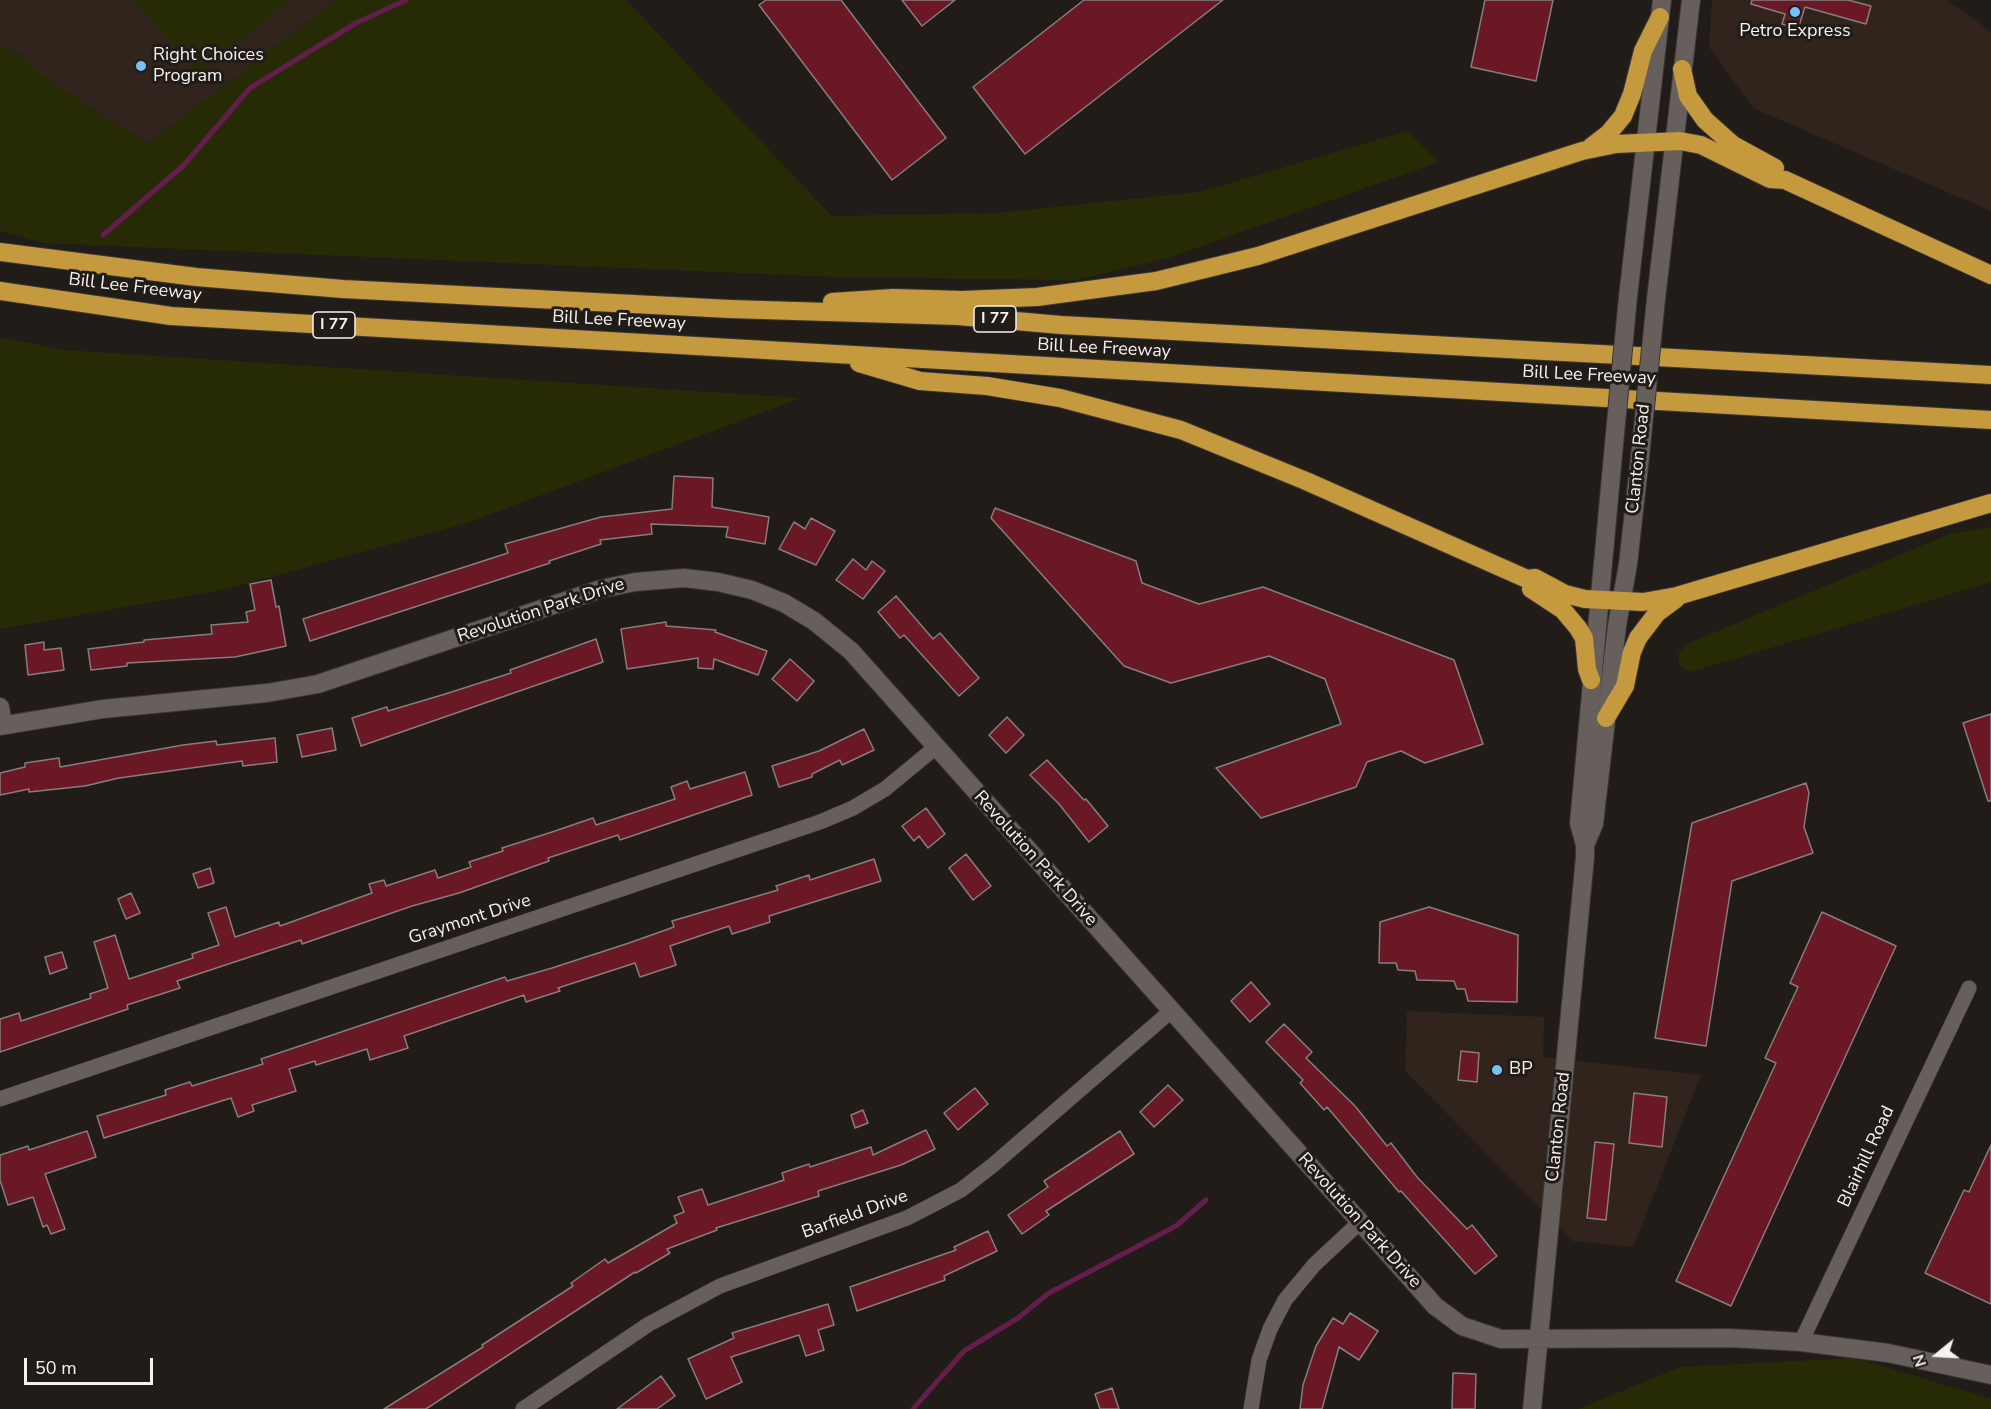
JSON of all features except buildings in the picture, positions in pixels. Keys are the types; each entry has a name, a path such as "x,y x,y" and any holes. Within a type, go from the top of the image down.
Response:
{"highway":[{"path":"1582,151 1602,139 1623,116 1632,94 1643,51 1661,8"},
{"path":"1682,69 1688,96 1700,115 1725,139 1776,168 1785,180"},
{"path":"730,309 893,298 962,300 1037,297 1156,281 1258,256 1582,151 1604,146 1674,141 1694,142 1770,179 1785,180 1991,275"},
{"name":"Bill Lee Freeway","path":"0,252 196,277 343,289 730,309 958,316 1061,325 1991,375"},
{"name":"Bill Lee Freeway","path":"0,291 171,316 1991,420"},
{"path":"825,354 920,381 987,386 1060,398 1181,430 1306,481 1527,579 1535,578 1573,597 1620,601 1654,600 1685,594 1991,503"},
{"path":"1527,579 1530,587 1563,610 1578,628 1585,642 1587,669 1591,680"},
{"path":"1606,718 1625,686 1632,652 1638,638 1657,613 1685,594"}],"street":[{"name":"Clanton Road","path":"1532,1409 1585,845 1594,824 1620,601 1628,564 1691,0"},
{"name":"Clanton Road","path":"1585,845 1579,823 1598,600 1628,297 1661,8"},
{"name":"Revolution Park Drive","path":"2,726 103,709 267,693 318,684 601,589 635,582 684,578 718,582 752,590 784,603 814,621 851,651 1435,1306 1462,1326 1501,1339 1730,1338 1801,1342 1888,1353 1991,1375"},
{"path":"0,707 2,726"},
{"name":"Graymont Drive","path":"0,1099 820,822 853,808 885,789 936,747"},
{"name":"Blairhill Road","path":"1801,1342 1969,988"},
{"name":"Barfield Drive","path":"523,1409 649,1324 720,1286 907,1218 952,1195 993,1165 1171,1011"},
{"path":"1251,1409 1259,1360 1270,1329 1285,1300 1314,1264 1360,1222"}],"shaded area":[{"name":"Right Choices Program","path":"0,0 337,0 147,144 44,77 22,55 0,47"},
{"path":"1712,0 1947,0 1991,32 1991,211 1753,108 1709,47"},
{"path":"1407,1011 1544,1017 1543,1057 1701,1075 1633,1247 1573,1241 1405,1071"}],"green space":[{"path":"134,0 291,0 199,76"},
{"path":"337,0 626,0 832,216 997,213 1200,192 1407,131 1439,162 1168,258 1076,280 835,277 44,243 0,231 0,47 22,55 44,77 147,144"},
{"path":"0,337 65,350 801,398 467,523 227,589 0,629"},
{"path":"1991,527 1991,582 1690,672 1684,670 1679,663 1679,652 1689,643 1950,534"},
{"path":"1856,1358 1991,1399 1991,1409 1578,1409 1681,1367"}],"waterway":[{"path":"103,235 184,165 250,88 356,23 406,0"},
{"path":"913,1409 964,1351 1018,1318 1049,1293 1176,1226 1206,1200"}],"place":[{"name":"Petro Express","path":"1795,12"},
{"name":"Right Choices Program","path":"141,66"},
{"name":"BP","path":"1497,1070"}]}
